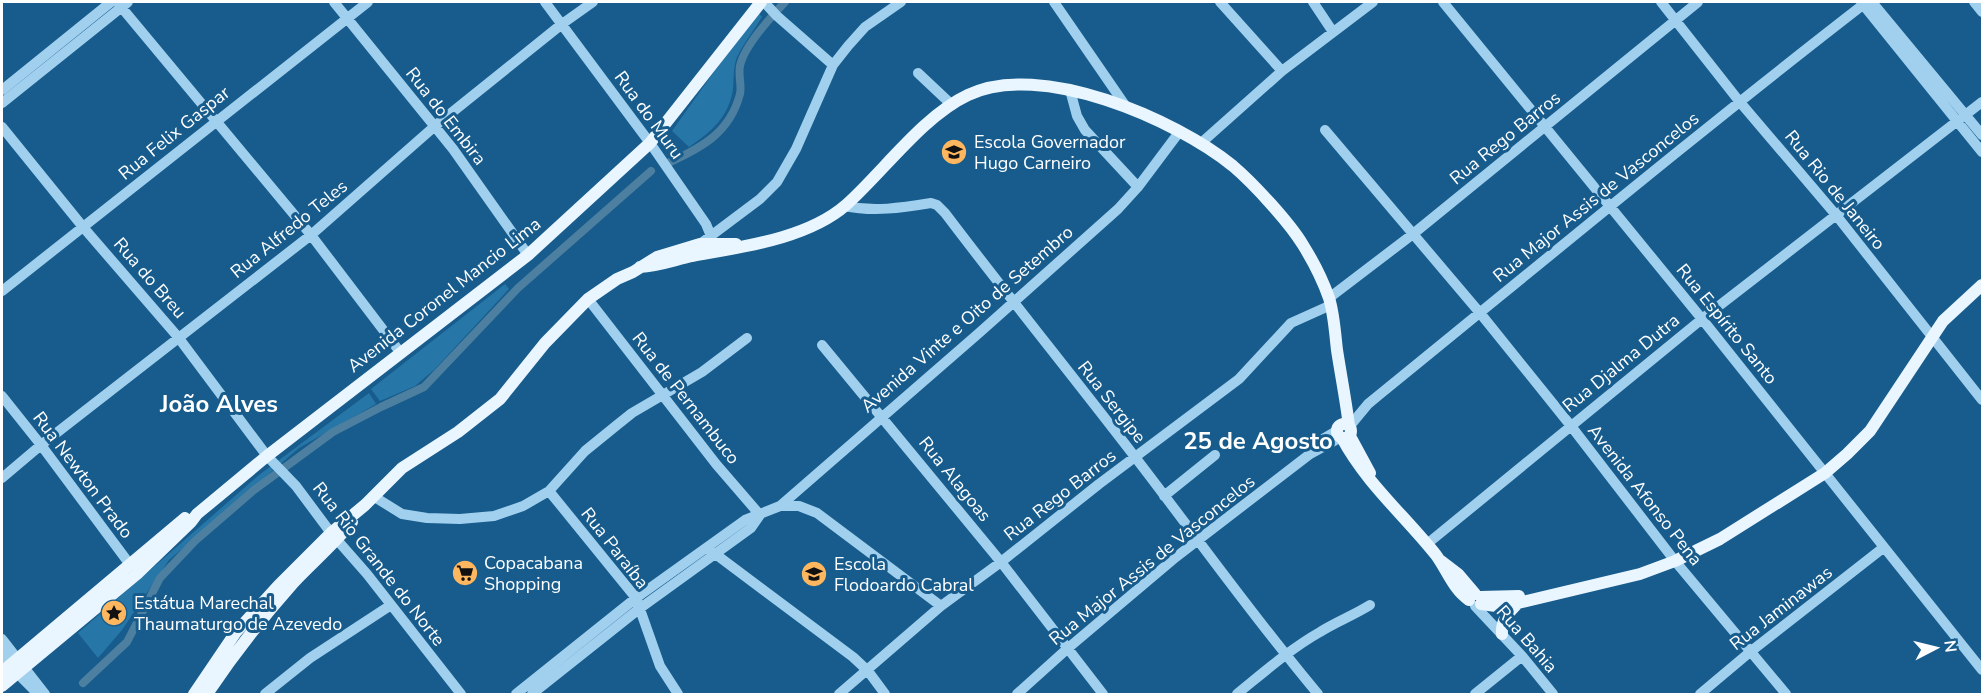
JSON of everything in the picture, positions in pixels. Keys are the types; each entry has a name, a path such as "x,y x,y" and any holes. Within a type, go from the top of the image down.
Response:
{"main road":[{"name":"Avenida Coronel Mancio Lima","path":"2,686 14,667 192,522 197,514 267,456 528,255 650,143 762,2"},
{"path":"202,692 236,632 246,620 402,468 458,432 500,399 545,343 588,299 617,279 657,257 708,244 753,245 816,224 844,206 927,125 967,95 984,88 1031,83 1097,97 1180,131 1233,166 1273,208 1303,245 1330,302 1341,375 1344,431 1354,460 1438,558 1458,574 1476,600 1496,606 1565,593 1640,574 1675,561 1720,539 1825,473 1870,431 1943,321 1983,285"},
{"path":"1476,600 1565,593"},
{"path":"1502,634 1502,624 1506,616 1518,603"}],"street":[{"name":"Rua do Embira","path":"334,2 435,126 528,255"},
{"name":"Rua Felix Gaspar","path":"2,291 368,2"},
{"name":"Rua do Muru","path":"545,2 650,143 706,224 708,244"},
{"name":"Rua Alfredo Teles","path":"2,478 178,337 311,235 435,126 562,24 593,2"},
{"path":"762,2 833,65"},
{"path":"708,244 777,182 796,149 833,65 865,27 901,2"},
{"path":"1054,2 1127,108"},
{"path":"1220,2 1282,71"},
{"path":"1313,2 1333,32"},
{"path":"1200,144 1282,71 1373,2"},
{"name":"Rua Espírito Santo","path":"1443,2 1546,126 1983,670"},
{"name":"Rua Rio de Janeiro","path":"1661,2 1983,400"},
{"name":"Rua Rego Barros","path":"839,694 941,606 1239,379 1291,323 1330,302 1698,2"},
{"path":"1867,2 1962,118 1983,152"},
{"name":"Rua Major Assis de Vasconcelos","path":"1017,694 1176,557 1310,454 1344,431 1368,404 1739,101 1867,2"},
{"path":"1974,2 1983,12"},
{"path":"2,90 119,3"},
{"path":"2,103 119,3"},
{"path":"119,3 311,235 400,352"},
{"path":"918,73 952,105"},
{"path":"1070,90 1077,116 1085,129 1138,187"},
{"name":"Rua Djalma Dutra","path":"1426,544 1702,319 1983,102"},
{"path":"1962,118 1983,135"},
{"name":"Rua do Breu","path":"2,127 83,227 178,337 267,456"},
{"name":"Avenida Afonso Pena","path":"1325,130 1480,314 1571,426 1675,561 1786,694"},
{"name":"Avenida Vinte e Oito de Setembro","path":"532,694 549,675 637,603 711,551 745,520 780,506 1105,220 1138,187 1180,131"},
{"name":"Rua Sergipe","path":"844,206 863,210 885,210 931,203 937,205 1136,458 1285,655 1318,694"},
{"name":"Rua de Pernambuco","path":"588,299 716,464 760,514"},
{"path":"369,501 402,514 460,519 494,516 523,506 549,491 585,451 632,413 702,372 747,338"},
{"name":"Rua Alagoas","path":"822,345 1001,562 1103,694"},
{"name":"Rua Newton Prado","path":"2,396 133,569"},
{"path":"1164,496 1215,455"},
{"name":"Rua Rio Grande do Norte","path":"267,456 296,486 461,694"},
{"name":"Rua Paraíba","path":"549,491 637,603 660,666 678,694"},
{"path":"780,506 799,506 817,513 941,606"},
{"name":"Rua Jaminawas","path":"1700,694 1883,548"},
{"path":"711,551 815,627 868,671 885,694"},
{"name":"Rua Bahia","path":"1476,600 1553,694"},
{"path":"265,694 319,651 391,605"},
{"path":"1237,694 1285,655 1321,631 1370,605"},
{"path":"2,639 14,667 45,694"},
{"path":"2,653 39,694"},
{"path":"1475,694 1522,657"},
{"name":"Avenida Vinte e Oito de Setembro","path":"516,694 549,675"}],"shaded area":[{"path":"757,11 762,17 737,57 728,108 705,136 689,147 672,131"},
{"path":"505,284 509,289 435,369 415,386 380,401 371,389"},
{"path":"369,393 376,404 299,448 169,560 122,630 98,658 78,633 259,475"}],"waterway":[{"path":"670,162 714,137 729,119 740,94 740,69 743,58 759,32 785,2"},
{"path":"83,683 127,642 160,578 195,541 254,490 333,432 424,387 518,288 651,171"}],"place":[{"name":"Escola Governador Hugo Carneiro","path":"954,152"},
{"name":"Copacabana Shopping","path":"465,573"},
{"name":"Escola Flodoardo Cabral","path":"814,574"},
{"name":"Estátua Marechal Thaumaturgo de Azevedo","path":"114,613"}],"district":[{"name":"João Alves","path":"219,404"},
{"name":"25 de Agosto","path":"1258,441"}]}
